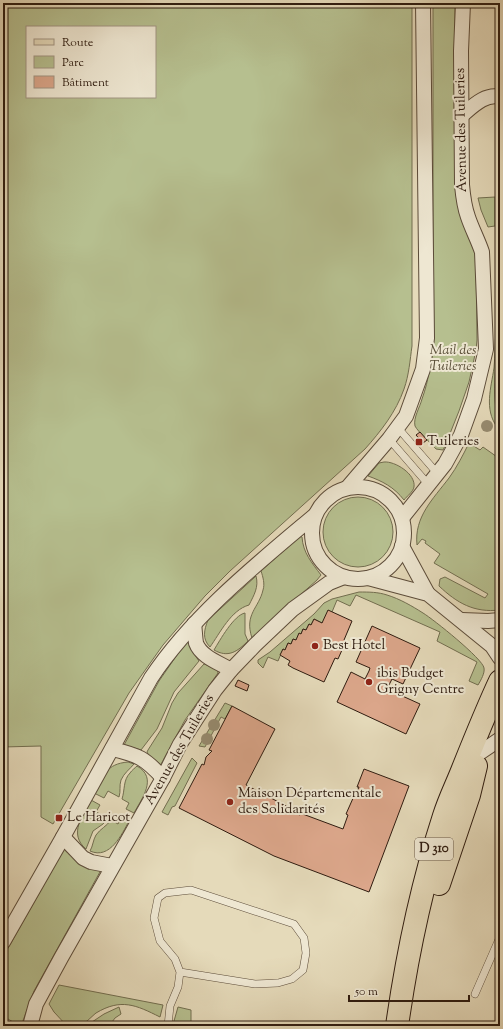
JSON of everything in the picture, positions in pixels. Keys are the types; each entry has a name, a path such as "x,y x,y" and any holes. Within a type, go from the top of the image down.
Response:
{"main road":[{"name":"D 310","path":"397,1026 403,982 431,860 444,814 484,715 500,681"},
{"name":"D 310","path":"410,1026 417,980 431,912 469,795 480,752 500,716"}],"street":[{"path":"347,488 390,440 406,416 423,369 427,338 424,3"},
{"name":"Avenue des Tuileries","path":"402,518 432,478 445,464 462,430 474,399 486,349 482,252 478,237 468,217 462,185 461,51 463,3"},
{"path":"461,116 476,103 493,95 500,97"},
{"path":"358,486 370,488 380,492 393,503 402,518 404,532 402,546 397,557 390,566 380,574 368,578 356,579 344,577 330,570 319,559 313,545 311,530 315,515 322,503 333,494 347,488 358,486"},
{"path":"3,942 151,678 161,663 176,643 194,624 253,567 315,515"},
{"path":"402,546 428,594"},
{"name":"Avenue des Tuileries","path":"30,1026 36,1004 60,958 163,778 180,744 215,690 231,670 255,645 293,609 329,583 344,577"},
{"path":"368,578 428,594 462,620 492,646 500,658"},
{"path":"462,620 488,622 500,620"},
{"path":"194,624 196,643 200,650 206,656 231,670"},
{"path":"480,752 500,739"},
{"path":"112,749 140,757 150,764 163,778"},
{"path":"63,837 83,858 91,862 112,866"}],"lane":[{"path":"398,428 432,478"},
{"path":"390,440 432,478"},
{"path":"168,1026 170,1006 178,987 180,972 175,959 160,941 154,918 158,898 165,893 191,890 294,924 304,938 306,953 303,970 292,978 278,983 255,984 180,972"},
{"path":"474,994 500,937"}],"green space":[{"path":"3,3 412,3 412,346 407,378 397,406 365,449 230,571 205,596 163,645 129,693 53,824 41,817 41,746 3,747"},
{"name":"Mail des Tuileries","path":"433,3 455,3 455,187 457,200 476,254 476,350 469,382 443,450 436,449 415,426 416,416 428,378 433,341"},
{"path":"495,197 495,226 488,227 478,198"},
{"path":"498,328 495,376 496,412 499,423 497,427 491,413 490,391 494,368 496,330"},
{"path":"469,443 480,450 483,447 500,459 500,610 482,610 466,606 452,597 439,586 440,579 445,577 485,598 488,594 434,563 440,554 425,543 426,541 422,539 417,545 418,526 426,509 455,470"},
{"path":"389,462 399,466 412,477 414,487 404,500 388,485 368,476 379,463"},
{"path":"358,497 371,500 383,507 390,519 393,532 390,545 383,557 371,564 358,567 345,564 333,557 326,545 323,532 326,519 333,507 345,500"},
{"path":"300,536 302,537 308,558 321,575 252,638 250,630 251,617 264,588 264,580 261,571"},
{"path":"256,576 256,587 249,605 231,617 210,647 207,644 204,634 208,620"},
{"path":"359,592 380,593 387,595 419,610 437,623 457,639 482,663 484,672 478,685 469,681 477,662 437,641 440,632 356,595 350,606 337,600 332,612 322,623 314,619 306,630 303,629 296,640 293,639 291,644 288,643 285,650 283,649 278,661 268,657 263,668 258,663 258,660 270,652 314,614 324,603 332,599"},
{"path":"245,613 245,634 248,641 232,653 224,654 214,650 236,618"},
{"path":"186,642 189,643 199,661 174,692 157,729 141,750 124,745 159,681"},
{"path":"204,664 217,669 218,673 185,720 160,766 147,752 162,728 172,703 178,693"},
{"path":"225,703 232,706 225,719 221,717 205,747 199,746"},
{"path":"192,758 197,763 175,806 172,807 168,815 162,812"},
{"path":"128,762 134,764 125,773 121,780 119,797 108,791 104,798 94,793 103,776 110,768 121,763"},
{"path":"137,766 147,776 147,782 144,795 134,813 126,809 129,803 122,799 126,779"},
{"path":"91,800 100,805 96,812 108,818 103,824 93,831 86,849 78,837 78,831 81,818"},
{"path":"122,817 129,821 119,839 104,852 97,853 90,851 98,833 111,820 118,824"},
{"path":"64,849 76,860 101,870 34,991 20,1026 8,1019 3,1018 3,957"},
{"path":"59,985 163,1005 160,1017 143,1009 128,1005 121,1005 105,1008 79,1026 67,1026 49,1004"},
{"path":"119,1007 121,1014 115,1018 109,1026 86,1026 104,1014"},
{"path":"178,1007 191,1010 191,1026 174,1026"}],"building":[{"path":"420,432 427,440 423,443 416,435"},
{"name":"Best Hotel","path":"328,610 352,621 344,640 346,641 338,659 335,658 324,682 288,665 290,661 280,655 283,649 285,650 288,643 291,644 293,639 296,640 299,633 301,634 303,629 306,630 314,619 322,623"},
{"name":"ibis Budget Grigny Centre","path":"372,626 420,648 403,684 392,679 387,689 420,704 406,734 337,702 351,672 365,679 369,671 370,668 356,662"},
{"path":"238,680 249,685 247,691 235,686"},
{"name":"Maison Départementale des Solidarités","path":"232,706 275,729 246,785 290,808 289,810 300,815 300,813 343,829 348,815 346,814 359,787 357,787 364,769 409,786 369,892 274,856 179,808 202,764 204,765 206,757 212,751 209,750"}],"place":[{"name":"Tuileries","path":"419,442"},
{"name":"Best Hotel","path":"315,646"},
{"name":"ibis Budget Grigny Centre","path":"369,682"},
{"name":"Maison Départementale des Solidarités","path":"230,802"},
{"name":"Le Haricot","path":"59,818"}]}
